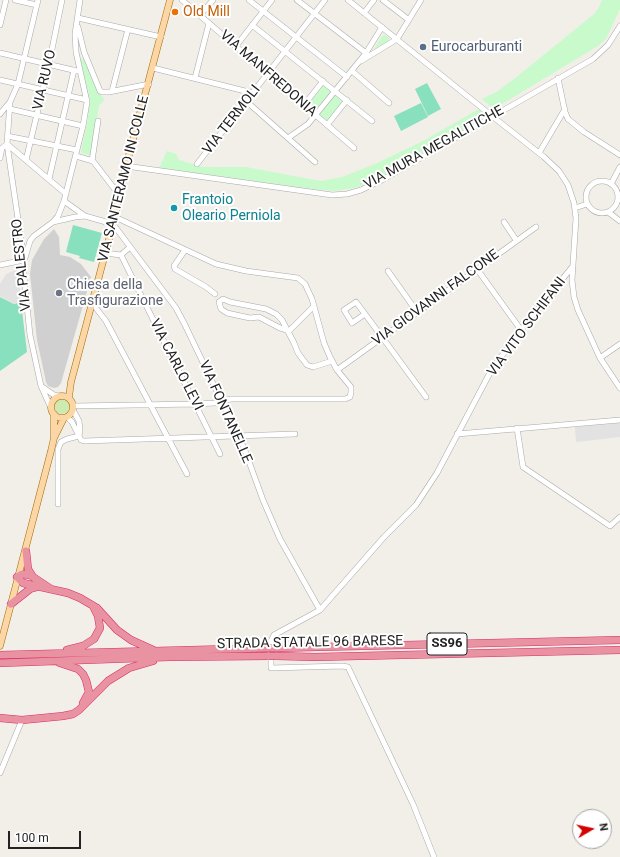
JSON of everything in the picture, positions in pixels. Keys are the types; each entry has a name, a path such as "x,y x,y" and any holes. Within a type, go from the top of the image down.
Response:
{"highway":[{"path":"26,551 28,569 35,578"},
{"path":"51,589 35,578 26,574 22,574 17,577 23,583 68,593 92,604 117,630 131,640 157,651"},
{"path":"11,604 30,589 39,586"},
{"path":"53,657 83,646 94,639 100,628 98,616 92,604"},
{"name":"STRADA STATALE 96 BARESE","path":"3,663 53,657 157,651 620,640"},
{"name":"STRADA STATALE 96 BARESE","path":"0,655 53,657 315,657 620,650"},
{"path":"53,657 78,669 86,680 89,692 79,710"},
{"path":"0,718 22,720 73,714 108,682 124,672 146,663 169,657"},
{"path":"0,724 14,720"}],"main road":[{"name":"VIA SANTERAMO IN COLLE","path":"70,382 114,220 126,166 149,84 170,0"},
{"path":"70,382 69,397 73,408 66,418 57,417 52,411 54,399 60,395 70,382"},
{"path":"60,395 69,397"},
{"name":"VIA PALESTRO","path":"52,411 54,438"},
{"name":"VIA PALESTRO","path":"0,646 17,577 26,551 54,438 66,418"}],"street":[{"path":"0,25 6,0"},
{"path":"0,114 9,105 18,84 38,3 15,0"},
{"name":"VIA RUVO","path":"26,160 49,64 62,0"},
{"path":"0,265 24,260 30,241 34,236 53,222 58,216 64,201 87,108 87,100 76,52 75,34 80,0"},
{"name":"VIA MANFREDONIA","path":"182,0 354,148"},
{"path":"200,16 213,0"},
{"path":"249,0 346,77"},
{"path":"236,46 272,0"},
{"path":"297,0 366,53"},
{"name":"VIA TERMOLI","path":"197,164 325,0"},
{"path":"348,0 540,153 559,171 568,185 575,208 576,218 572,280 574,297 578,310 600,358 620,388"},
{"path":"364,13 374,0"},
{"path":"383,0 409,20"},
{"path":"358,63 397,39 421,0"},
{"path":"77,21 161,36"},
{"path":"77,21 84,52 100,91 112,91 149,84"},
{"path":"195,78 209,23"},
{"path":"252,25 372,120"},
{"name":"VIA MURA MEGALITICHE","path":"126,166 332,195 347,194 382,180 593,59 608,46 620,26"},
{"path":"288,138 308,124 366,53 382,27"},
{"path":"112,91 128,29"},
{"path":"0,53 80,72"},
{"path":"153,68 253,93"},
{"path":"49,179 74,70"},
{"path":"352,71 388,103"},
{"path":"558,78 565,109 570,121 584,132 620,155"},
{"path":"0,80 87,100"},
{"path":"304,105 323,81"},
{"path":"327,125 347,100"},
{"path":"246,101 315,162"},
{"path":"9,105 37,115 83,126"},
{"name":"VIA PALESTRO","path":"9,105 7,144 24,260 24,277 30,335 41,386 52,411"},
{"path":"540,153 565,109"},
{"path":"92,161 98,121"},
{"path":"7,136 57,146 92,161 120,196"},
{"path":"0,158 2,148 7,144 66,194"},
{"path":"611,184 620,167"},
{"path":"601,181 611,184 614,187 618,197 614,207 608,212 600,214 594,212 587,204 586,194 591,185 601,181"},
{"path":"64,201 85,216"},
{"path":"575,208 587,204"},
{"path":"608,212 620,221"},
{"path":"53,222 85,216 114,220 216,264 246,271 298,278 308,289 324,343 332,361 337,370 351,387 351,395 348,398 231,399 223,402 196,404 73,408 79,421 79,436"},
{"name":"VIA FONTANELLE","path":"114,220 130,247 181,317 244,448 262,500 280,538 320,610"},
{"path":"504,222 516,240"},
{"name":"VIA GIOVANNI FALCONE","path":"337,370 536,227"},
{"path":"105,253 121,255 130,247"},
{"path":"185,250 174,266 175,269 206,287 221,300 266,310 276,314 282,320 298,353 307,365 313,367 332,361"},
{"name":"VIA CARLO LEVI","path":"121,255 220,454"},
{"name":"VIA VITO SCHIFANI","path":"434,857 413,804 348,667 271,668 271,641 273,637 320,610 384,537 416,505 437,473 492,369 521,330 573,266"},
{"path":"477,269 521,330"},
{"path":"388,271 417,312"},
{"path":"221,300 221,308 227,314 250,318 259,317 288,331"},
{"path":"92,303 106,321 152,405 187,474"},
{"path":"288,331 314,306"},
{"path":"365,314 426,397"},
{"path":"600,358 620,344"},
{"path":"41,386 54,396 60,395"},
{"path":"66,418 72,422 81,440 84,441 295,434"},
{"path":"457,434 620,420"},
{"path":"517,428 523,467 610,526 620,517"},
{"path":"58,504 58,449 61,442 79,436"},
{"path":"0,773 22,720"}],"shaded area":[{"path":"54,229 59,237 60,255 70,257 81,264 91,277 61,383 58,387 54,388 48,386 46,382 37,340 30,274 32,260 44,239"},
{"path":"18,269 21,302 14,304 0,296 0,284 6,274"},
{"path":"620,423 620,437 576,442 575,427"}],"green space":[{"path":"602,0 620,0 620,9 606,39 598,46 497,107 491,107 482,99 498,91 514,79 594,14"},
{"path":"385,35 389,38 388,41 374,49 382,36"},
{"path":"80,59 84,59 98,92 103,97 104,101 99,105 92,156 82,153 81,151 87,124 90,100"},
{"path":"427,83 441,109 428,116 415,89"},
{"path":"324,85 331,91 315,110 308,105"},
{"path":"336,94 344,101 327,121 319,115"},
{"path":"421,103 428,117 401,131 394,116"},
{"path":"479,109 484,113 483,118 370,183 354,188 334,191 313,189 159,168 167,151 176,154 179,160 203,167 246,167 321,181 342,177 375,164 423,141"},
{"path":"73,225 102,233 94,262 79,258 80,256 66,252"},
{"path":"0,297 14,304 21,302 27,352 0,371"},
{"path":"62,398 68,400 70,406 68,412 62,414 56,412 54,406 56,400"}],"place":[{"name":"Old Mill","path":"175,12"},
{"name":"Eurocarburanti","path":"423,47"},
{"name":"Frantoio Oleario Perniola","path":"174,208"},
{"name":"Chiesa della Trasfigurazione","path":"59,293"}]}
